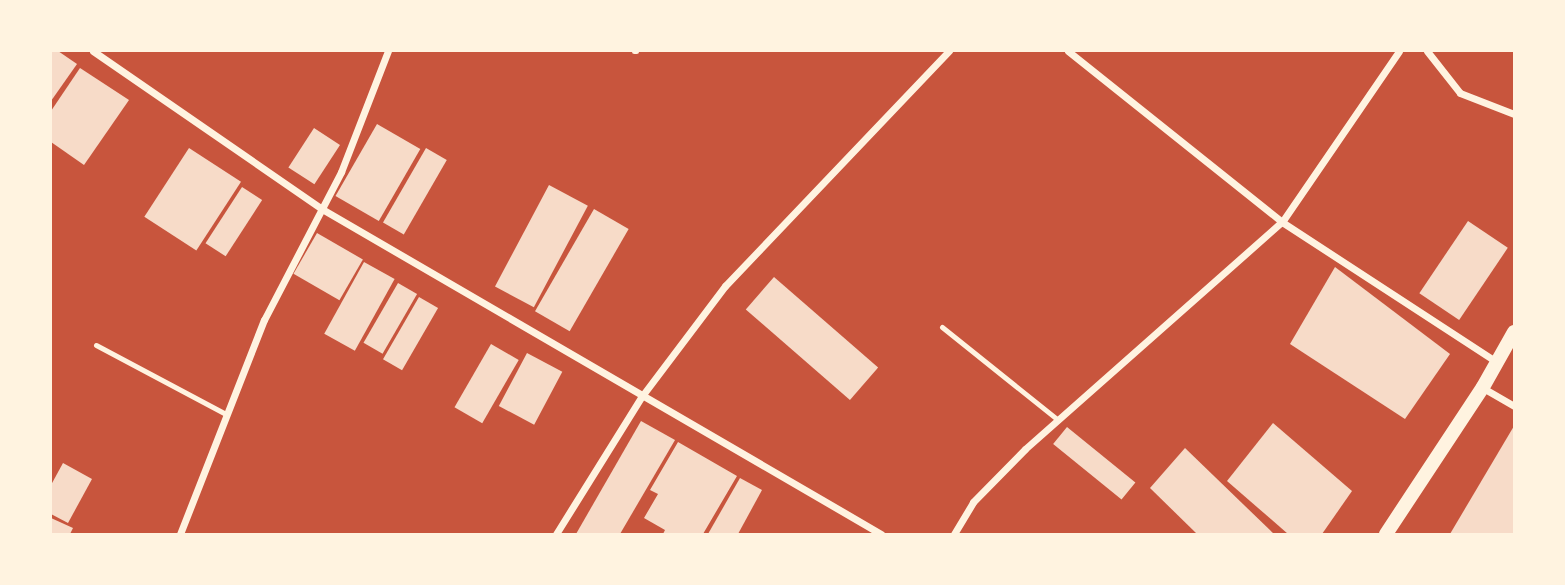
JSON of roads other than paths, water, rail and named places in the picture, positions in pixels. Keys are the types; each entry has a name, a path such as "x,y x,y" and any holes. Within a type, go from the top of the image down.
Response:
{"main road":[{"path":"1386,534 1483,387 1514,332"}],"street":[{"path":"93,51 322,209 881,534"},
{"path":"180,534 264,320 341,172 388,51"},
{"path":"556,534 642,396 725,286 949,51"},
{"path":"1068,51 1282,222 1497,362"},
{"path":"954,534 973,502 1058,420 1282,222 1399,51"},
{"path":"1427,51 1460,93 1514,114"},
{"path":"1483,387 1514,406"}],"lane":[{"path":"942,327 1058,420"},
{"path":"96,345 226,414"}]}
